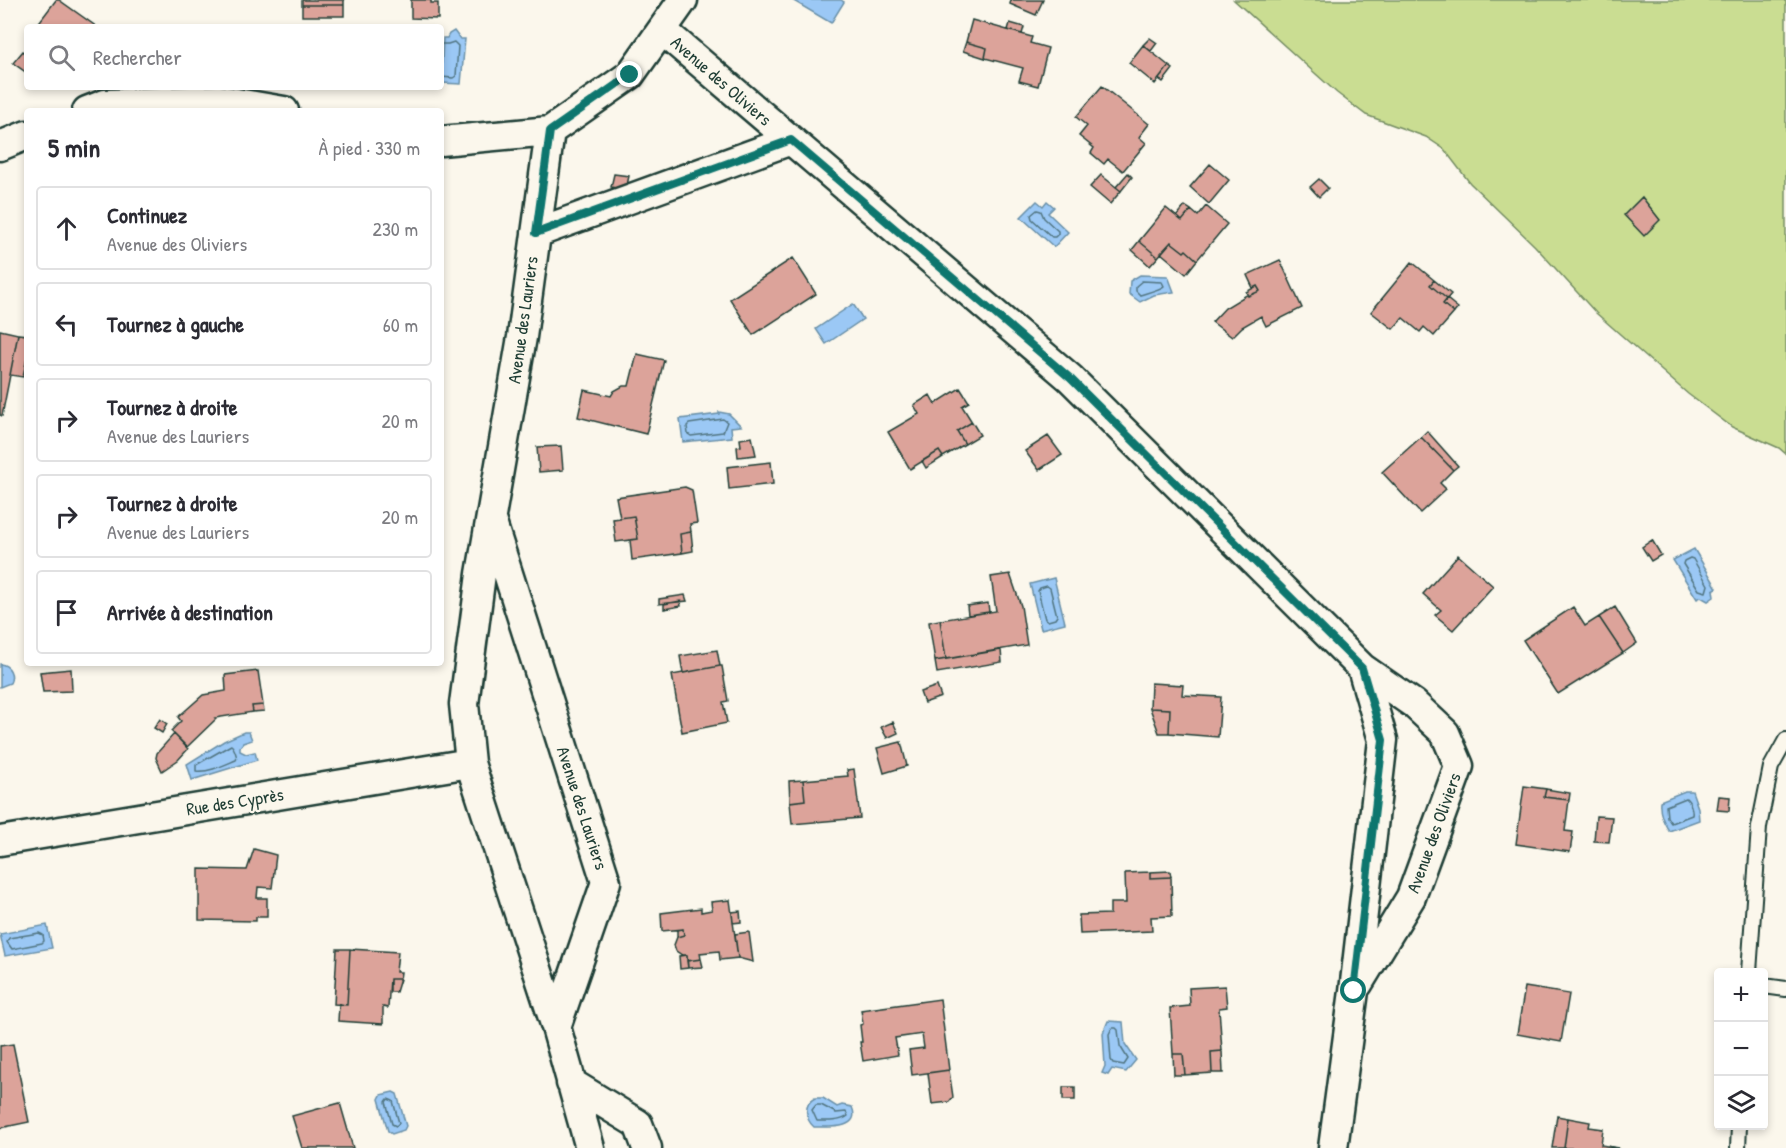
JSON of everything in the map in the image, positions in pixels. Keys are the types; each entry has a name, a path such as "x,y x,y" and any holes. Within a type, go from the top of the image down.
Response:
{"street":[{"path":"444,141 550,131 630,75 683,0"},
{"name":"Avenue des Oliviers","path":"662,30 1070,378 1362,668 1414,704 1445,733 1459,766 1412,897 1354,991"},
{"path":"95,108 105,104 219,100 266,108"},
{"name":"Avenue des Lauriers","path":"550,131 522,337 481,574 464,704 470,763 556,1028 590,1148"},
{"path":"0,146 24,136"},
{"path":"536,233 791,140"},
{"name":"Avenue des Lauriers","path":"491,518 606,882 556,1028"},
{"name":"Avenue des Oliviers","path":"1333,1148 1383,740 1362,668"},
{"name":"Rue des Cyprès","path":"0,841 470,763"},
{"path":"571,1083 639,1124 647,1148"}],"lane":[{"path":"1749,968 1759,827 1771,767 1786,740"},
{"path":"1768,987 1786,989"},
{"path":"1738,1148 1739,1130"}],"green space":[{"path":"1234,0 1786,0 1786,454 1779,448 1732,427 1688,394 1596,313 1535,246 1470,183 1444,149 1426,137 1366,115 1337,93"}],"water":[{"path":"792,0 841,0 844,2 831,23"},
{"path":"454,31 460,39 465,39 461,84 444,83 444,38 447,38"},
{"path":"1037,201 1043,206 1047,201 1054,207 1048,213 1068,232 1054,247 1021,217"},
{"path":"1140,275 1168,276 1174,292 1154,295 1140,302 1129,294 1130,281"},
{"path":"853,304 863,319 826,344 816,329"},
{"path":"719,412 729,414 741,426 731,427 732,437 683,442 680,419 719,414"},
{"path":"1694,549 1717,588 1713,590 1714,597 1708,601 1701,597 1697,599 1673,560"},
{"path":"1054,578 1065,623 1041,629 1030,584"},
{"path":"0,664 9,668 12,677 10,683 0,687"},
{"path":"249,732 252,740 243,743 240,751 246,754 255,752 257,760 192,780 187,764 224,741"},
{"path":"1685,791 1692,791 1698,808 1699,820 1669,831 1662,817 1660,801"},
{"path":"47,925 52,948 5,956 0,934"},
{"path":"1108,1021 1123,1022 1125,1044 1136,1060 1126,1072 1112,1069 1108,1075 1102,1073 1105,1066 1103,1033"},
{"path":"393,1092 397,1094 406,1126 404,1130 392,1134 388,1131 379,1099 381,1095"},
{"path":"815,1098 823,1098 837,1107 842,1105 852,1107 854,1114 852,1120 842,1126 814,1127 809,1120 807,1108"}],"building":[{"path":"56,0 59,0 93,24 38,24"},
{"path":"302,0 344,0 344,5 302,5"},
{"path":"411,0 431,0 431,3 438,3 438,19 411,18"},
{"path":"1011,0 1043,0 1036,15 1010,4"},
{"path":"302,5 344,5 344,16 302,16"},
{"path":"972,20 1032,37 1030,43 1048,48 1038,86 1019,81 1023,68 985,58 987,48 966,42"},
{"path":"1010,23 1024,27 1022,34 1008,30"},
{"path":"1150,38 1157,43 1151,51 1143,45"},
{"path":"966,42 987,48 985,58 963,51"},
{"path":"1143,45 1169,66 1155,84 1129,63"},
{"path":"23,51 24,52 24,71 13,63"},
{"path":"1169,66 1173,69 1163,82 1159,79"},
{"path":"1102,86 1149,124 1139,137 1146,143 1123,171 1108,159 1104,164 1091,153 1094,148 1079,136 1087,126 1076,117"},
{"path":"1210,164 1229,180 1209,204 1190,187"},
{"path":"1128,173 1132,177 1121,191 1116,187"},
{"path":"614,174 629,176 626,190 611,187"},
{"path":"1101,175 1121,191 1110,204 1090,187"},
{"path":"1319,179 1328,188 1319,197 1310,187"},
{"path":"1642,197 1660,220 1644,236 1624,215"},
{"path":"1185,206 1191,210 1182,221 1177,216"},
{"path":"1206,206 1227,224 1197,260 1186,250 1184,252 1171,242 1158,257 1139,241 1166,208 1182,221 1191,210 1198,216"},
{"path":"1139,241 1158,257 1150,266 1132,250"},
{"path":"1171,242 1184,252 1186,250 1197,260 1186,274 1161,253"},
{"path":"793,258 816,294 753,335 730,299"},
{"path":"1280,260 1302,308 1266,326 1261,316 1242,327 1232,337 1212,322 1225,308 1248,294 1248,296 1260,291 1257,286 1253,288 1247,275"},
{"path":"1412,262 1434,280 1430,285 1447,299 1443,304 1454,313 1434,336 1424,327 1420,332 1403,318 1393,329 1371,312"},
{"path":"1434,280 1451,294 1447,299 1430,285"},
{"path":"1257,286 1260,291 1248,296 1246,292"},
{"path":"1447,299 1458,308 1454,313 1443,304"},
{"path":"0,330 18,334 2,416 0,415"},
{"path":"18,334 24,335 23,377 10,375"},
{"path":"637,354 664,360 646,434 578,417 584,390 611,396 614,391 623,386 629,386"},
{"path":"960,388 969,402 962,406 972,422 957,431 965,444 943,457 939,451 910,469 888,432 919,414 914,405 930,395 935,404"},
{"path":"972,422 980,435 965,444 957,431"},
{"path":"1427,431 1458,466 1453,470 1421,437"},
{"path":"1048,436 1062,455 1039,470 1025,451"},
{"path":"752,437 756,455 738,457 737,447 741,446 740,439"},
{"path":"1421,437 1453,470 1440,483 1446,489 1420,513 1382,472"},
{"path":"561,446 563,470 539,472 537,447"},
{"path":"939,451 943,457 926,468 922,461"},
{"path":"771,462 773,484 729,489 727,467"},
{"path":"685,487 692,490 697,523 690,524 691,532 680,534 682,553 632,560 630,540 638,539 634,516 620,518 616,497"},
{"path":"634,516 638,539 616,542 613,519"},
{"path":"691,532 693,551 682,553 680,534"},
{"path":"1652,540 1661,555 1651,561 1642,547"},
{"path":"1458,555 1493,586 1453,630 1435,615 1441,610 1423,594"},
{"path":"1010,574 1021,606 1027,645 946,659 940,620 996,611 991,577"},
{"path":"685,595 687,601 659,604 659,599"},
{"path":"680,601 681,606 664,609 664,604"},
{"path":"988,603 989,612 968,615 967,606"},
{"path":"1573,607 1585,626 1599,617 1623,653 1558,694 1523,640"},
{"path":"1615,607 1637,643 1623,653 1599,617"},
{"path":"940,620 946,659 935,661 929,622"},
{"path":"717,650 720,666 683,673 680,656"},
{"path":"1001,650 1002,662 937,673 935,661"},
{"path":"722,666 728,701 723,702 727,723 682,732 672,675"},
{"path":"71,669 72,691 43,692 40,672"},
{"path":"258,671 263,705 252,706 253,712 215,718 187,747 171,731 181,721 178,717 203,695 226,691 225,675"},
{"path":"1151,683 1183,685 1182,695 1221,697 1218,737 1169,733 1170,709 1150,708"},
{"path":"937,686 941,697 924,703 920,692"},
{"path":"263,705 264,711 253,712 252,706"},
{"path":"1150,708 1170,709 1169,733 1159,733"},
{"path":"160,719 167,724 162,733 154,728"},
{"path":"893,722 898,733 887,738 881,727"},
{"path":"174,734 188,749 178,760 162,771 156,758 157,753"},
{"path":"901,742 907,766 884,773 877,748"},
{"path":"854,769 860,818 792,824 790,802 805,800 803,780 848,776 847,770"},
{"path":"803,780 805,800 790,802 789,781"},
{"path":"1524,786 1546,789 1544,797 1569,800 1565,831 1573,832 1570,852 1516,844"},
{"path":"1546,789 1570,793 1569,800 1544,797"},
{"path":"1719,796 1730,797 1729,811 1717,810"},
{"path":"1596,816 1612,817 1609,842 1594,841"},
{"path":"254,849 276,855 272,888 258,887 257,898 267,898 267,917 256,917 256,921 199,920 199,869 247,870"},
{"path":"1170,871 1171,877 1150,878 1150,872"},
{"path":"1150,872 1150,878 1171,877 1172,916 1151,917 1152,931 1080,934 1079,915 1110,914 1110,903 1126,903 1125,873"},
{"path":"730,900 738,958 720,960 719,951 700,953 701,959 687,961 687,955 676,951 674,945 677,937 684,935 683,929 662,931 661,913 701,908 701,912 712,910 711,902"},
{"path":"740,911 741,922 733,923 732,912"},
{"path":"683,929 684,935 677,937 677,930"},
{"path":"749,932 753,962 738,958 735,934"},
{"path":"337,949 350,949 347,1005 334,1004"},
{"path":"350,949 398,952 396,972 401,972 400,979 390,979 388,1008 383,1007 383,1024 338,1021 339,1004 347,1005"},
{"path":"687,955 688,968 680,969 679,956"},
{"path":"701,959 703,967 688,968 687,961"},
{"path":"390,979 400,979 396,992 390,992"},
{"path":"1225,986 1227,1007 1219,1008 1222,1051 1211,1052 1212,1073 1185,1075 1183,1054 1173,1054 1170,1008 1190,1006 1189,988"},
{"path":"1525,987 1569,994 1561,1042 1517,1034"},
{"path":"940,999 949,1070 912,1075 909,1050 924,1048 922,1034 895,1038 898,1055 863,1061 860,1042 862,1042 860,1025 863,1024 861,1010"},
{"path":"13,1044 29,1122 0,1128 0,1046"},
{"path":"1222,1051 1223,1073 1212,1073 1211,1052"},
{"path":"1173,1054 1183,1054 1185,1075 1174,1075"},
{"path":"949,1070 953,1097 949,1102 932,1104 928,1073"},
{"path":"1063,1087 1075,1087 1075,1100 1063,1100"},
{"path":"340,1103 353,1148 302,1148 292,1116"},
{"path":"1557,1116 1568,1118 1564,1148 1552,1148"},
{"path":"1568,1118 1590,1122 1589,1127 1603,1129 1601,1145 1619,1148 1564,1148"}],"route":[{"path":"630,75 550,131 536,233 791,140 1070,378 1362,668 1383,740 1354,991"}]}
